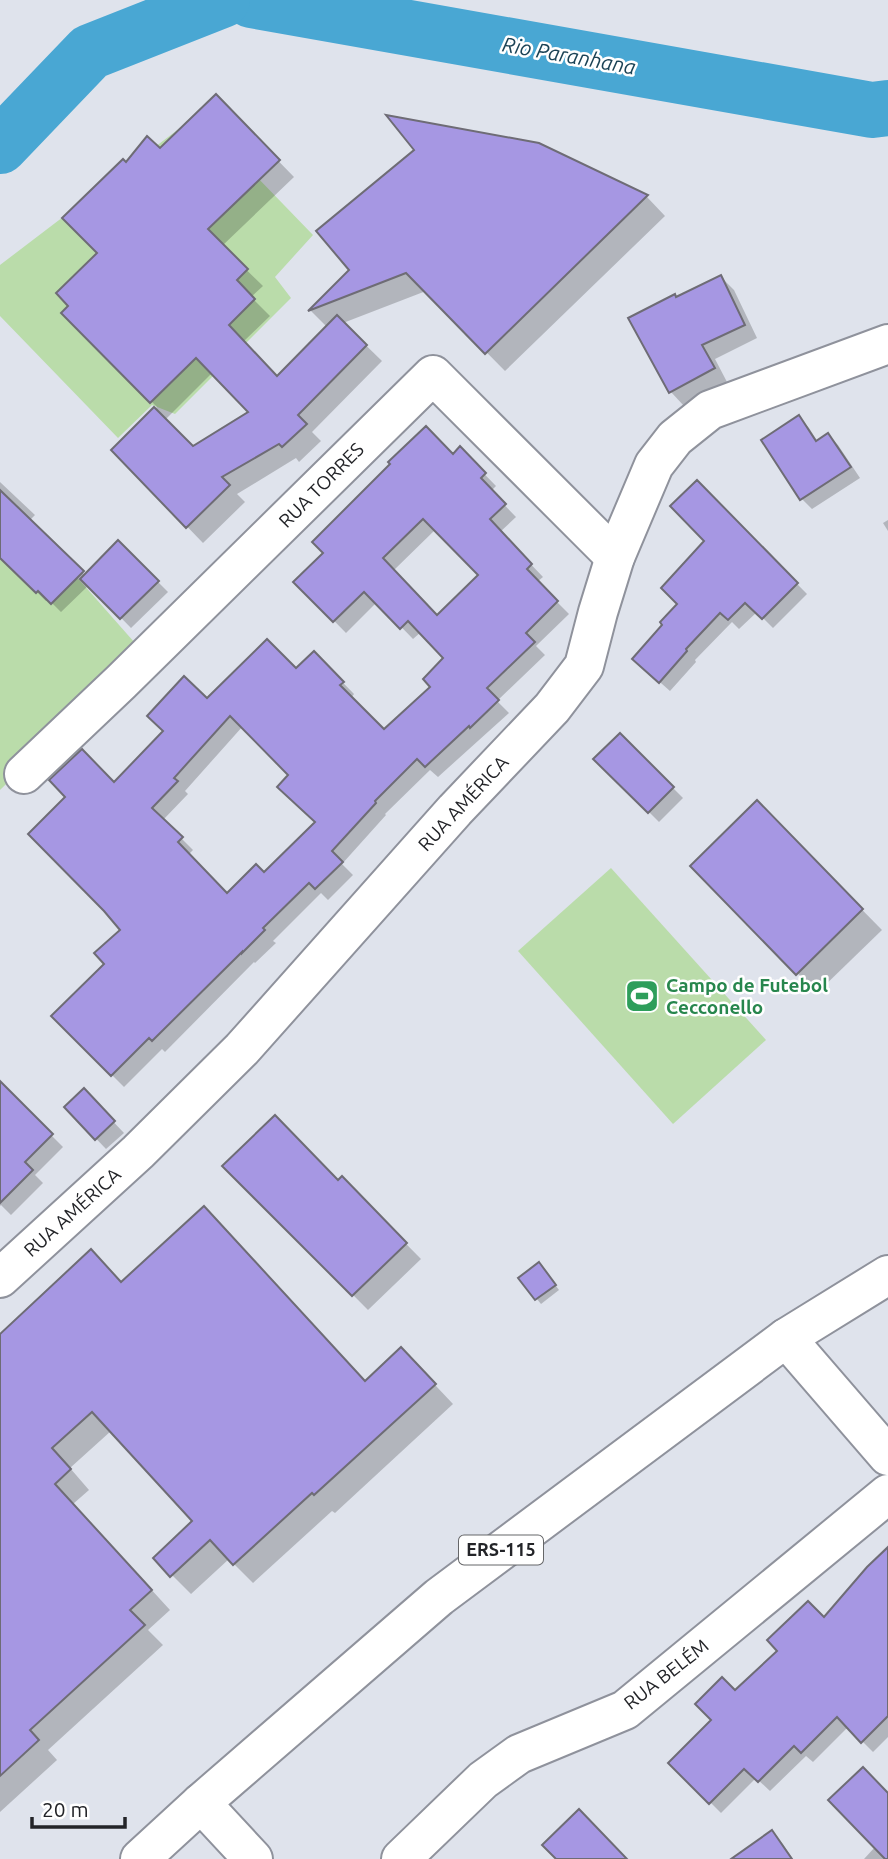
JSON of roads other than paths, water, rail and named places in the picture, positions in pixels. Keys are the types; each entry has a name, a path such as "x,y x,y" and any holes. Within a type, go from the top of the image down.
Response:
{"street":[{"name":"RUA AMÉRICA","path":"0,1278 138,1152 242,1049 455,810 552,708 584,666 615,557 654,465 676,438 710,410 888,344"},
{"name":"RUA TORRES","path":"24,774 433,375 615,557"},
{"name":"ERS-115","path":"140,1859 439,1597 786,1338 888,1275"},
{"path":"786,1338 888,1456"},
{"name":"RUA BELÉM","path":"401,1859 483,1780 519,1754 625,1710 888,1494"},
{"path":"201,1803 253,1859"}],"waterway":[{"name":"Rio Paranhana","path":"0,146 90,52 222,0"},
{"name":"Rio Paranhana","path":"251,0 872,110 888,108"}],"place":[{"name":"Campo de Futebol Cecconello","path":"642,996"}]}
